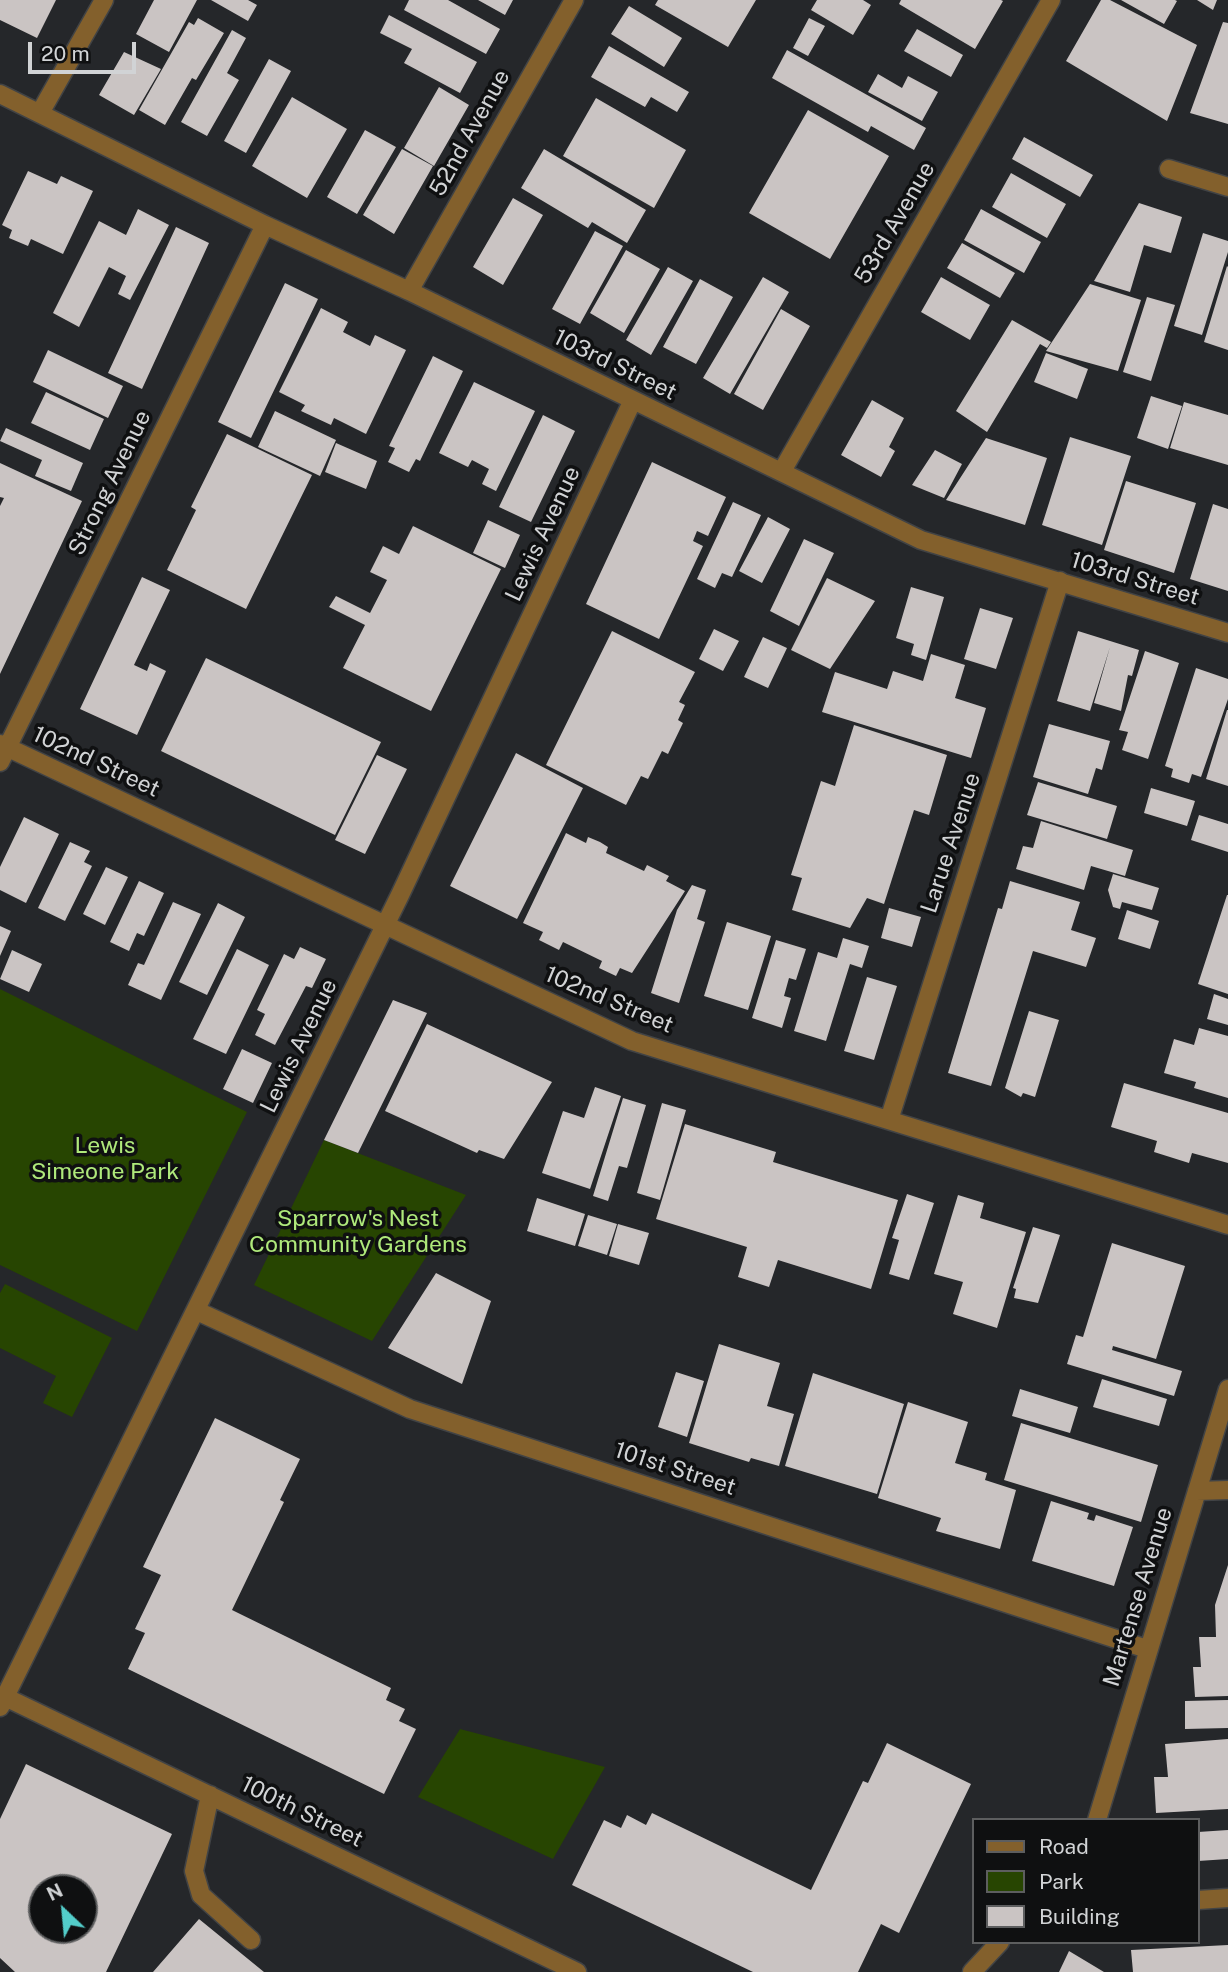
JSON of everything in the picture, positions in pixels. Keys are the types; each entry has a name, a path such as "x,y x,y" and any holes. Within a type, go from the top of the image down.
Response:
{"street":[{"path":"40,113 104,0"},
{"name":"52nd Avenue","path":"409,291 574,0"},
{"name":"53rd Avenue","path":"782,471 1051,0"},
{"name":"103rd Street","path":"0,94 265,225 409,291 632,402 782,471 921,540 1228,633"},
{"path":"1169,169 1228,187"},
{"name":"Strong Avenue","path":"2,751 265,225"},
{"name":"Lewis Avenue","path":"3,1702 385,925 632,402"},
{"name":"Larue Avenue","path":"888,1120 1060,581"},
{"name":"102nd Street","path":"2,751 632,1041 1228,1225"},
{"name":"101st Street","path":"197,1311 410,1409 1147,1649"},
{"name":"Martense Avenue","path":"1098,1818 1228,1389"},
{"path":"1197,1491 1228,1490"},
{"name":"100th Street","path":"3,1702 210,1795 577,1972"},
{"path":"210,1795 194,1871 201,1895 250,1940"},
{"path":"1200,1900 1228,1898"},
{"path":"972,1972 998,1944"}],"green space":[{"name":"Lewis Simeone Park","path":"0,989 247,1112 137,1331 0,1265"},
{"name":"Sparrow's Nest Community Gardens","path":"324,1140 466,1195 372,1341 254,1285"},
{"path":"5,1284 112,1338 72,1417 43,1403 56,1376 0,1348 0,1293"},
{"path":"460,1729 605,1767 553,1859 418,1797"}],"building":[{"path":"0,0 56,0 37,38 0,20"},
{"path":"154,0 197,0 169,52 136,34"},
{"path":"211,0 248,0 257,5 248,21"},
{"path":"409,0 448,0 500,29 486,54 404,10"},
{"path":"478,0 513,0 505,15"},
{"path":"658,0 756,0 728,47 655,5"},
{"path":"817,0 863,0 871,5 853,35 811,10"},
{"path":"901,0 1003,1 975,49 899,4"},
{"path":"1101,0 1110,0 1197,45 1167,121 1066,61"},
{"path":"1121,0 1175,0 1177,1 1164,24"},
{"path":"1197,0 1217,0 1213,10"},
{"path":"629,6 682,38 664,67 611,34"},
{"path":"389,15 477,62 460,93 404,63 412,49 380,33"},
{"path":"198,18 224,33 196,80 192,78 165,125 139,110 189,22 194,25"},
{"path":"809,18 825,26 808,56 793,48"},
{"path":"1223,22 1228,23 1228,124 1190,113"},
{"path":"917,29 963,55 951,77 904,51"},
{"path":"232,30 246,38 227,73 239,80 207,136 181,122"},
{"path":"609,46 689,92 677,112 651,97 645,107 591,77"},
{"path":"787,50 926,128 914,150 871,126 868,132 772,78"},
{"path":"124,52 161,69 134,115 99,95"},
{"path":"269,59 291,71 246,153 224,141"},
{"path":"878,74 902,88 908,76 938,92 922,121 868,92"},
{"path":"439,87 469,105 434,166 404,148"},
{"path":"292,97 347,129 307,198 252,166"},
{"path":"596,98 686,150 654,208 563,156"},
{"path":"808,110 889,156 830,259 749,213"},
{"path":"365,130 396,147 357,214 327,197"},
{"path":"1024,137 1093,175 1080,197 1012,159"},
{"path":"402,149 433,166 394,234 363,215"},
{"path":"544,149 646,210 627,243 592,222 588,228 521,188"},
{"path":"28,171 57,184 61,176 93,191 63,254 31,239 28,246 9,238 12,230 2,225"},
{"path":"1011,173 1066,204 1047,238 992,207"},
{"path":"513,198 543,215 503,285 473,267"},
{"path":"1139,203 1182,217 1171,253 1144,245 1130,292 1094,281"},
{"path":"138,209 169,225 130,300 118,294 126,276 109,267 79,327 53,313 99,221 126,235"},
{"path":"981,209 1041,242 1024,273 964,240"},
{"path":"176,227 209,243 142,389 108,373"},
{"path":"595,231 623,246 580,324 552,309"},
{"path":"1203,233 1228,241 1228,252 1202,335 1174,326"},
{"path":"962,243 1015,273 1000,298 947,268"},
{"path":"626,250 660,269 624,333 590,313"},
{"path":"668,267 693,281 651,355 626,340"},
{"path":"1228,267 1228,350 1204,342"},
{"path":"763,277 789,292 730,394 703,378"},
{"path":"941,277 990,305 970,340 921,312"},
{"path":"700,279 733,297 696,364 663,347"},
{"path":"285,283 318,299 251,438 218,422"},
{"path":"1090,284 1141,300 1118,371 1046,351"},
{"path":"1147,297 1175,305 1151,381 1123,372"},
{"path":"321,308 348,322 343,332 370,346 375,335 406,350 366,434 334,418 331,425 301,411 305,405 279,392"},
{"path":"781,309 810,326 763,410 734,394"},
{"path":"1012,320 1051,342 1047,348 1040,344 987,432 956,411"},
{"path":"48,350 123,386 108,418 33,382"},
{"path":"1046,353 1088,369 1077,399 1034,382"},
{"path":"433,356 463,371 420,461 416,459 409,472 388,462 395,448 389,446"},
{"path":"474,382 535,411 496,491 482,484 489,469 472,460 468,467 439,453"},
{"path":"46,392 104,419 90,450 31,423"},
{"path":"1151,396 1182,406 1168,449 1137,438"},
{"path":"872,400 904,418 889,447 895,451 881,477 841,455"},
{"path":"1184,402 1228,415 1228,465 1170,448"},
{"path":"275,411 336,440 320,476 258,447"},
{"path":"543,415 575,431 531,522 499,507"},
{"path":"6,428 83,463 71,491 35,476 42,460 0,441"},
{"path":"227,434 312,475 246,609 167,570 196,510 191,507"},
{"path":"1070,437 1131,456 1102,545 1042,525"},
{"path":"986,438 1047,458 1025,525 946,500"},
{"path":"336,443 377,461 366,489 325,472"},
{"path":"935,450 962,464 944,498 912,485"},
{"path":"652,462 726,497 708,536 697,531 693,541 703,546 659,639 586,604"},
{"path":"0,463 82,501 0,674 0,506 4,498 0,497"},
{"path":"1126,481 1196,503 1174,573 1104,550"},
{"path":"733,502 761,515 732,577 722,573 715,588 697,579"},
{"path":"1213,504 1228,509 1228,591 1190,579"},
{"path":"768,517 790,529 762,583 739,571"},
{"path":"488,520 520,535 505,568 473,553"},
{"path":"413,526 501,569 431,711 343,668 365,625 329,607 336,596 370,613 387,580 370,572 383,546 399,554"},
{"path":"804,539 834,553 799,626 770,611"},
{"path":"142,577 170,590 134,665 147,671 150,663 166,671 137,735 80,709"},
{"path":"827,578 875,601 830,669 791,650"},
{"path":"911,587 944,597 926,660 911,655 914,644 896,638"},
{"path":"980,608 1013,618 996,669 964,659"},
{"path":"714,629 739,641 723,671 699,659"},
{"path":"612,631 695,672 679,702 685,705 678,720 683,723 668,754 662,751 648,779 641,776 626,805 546,765"},
{"path":"1078,631 1139,650 1132,676 1128,675 1121,711 1094,703 1110,647 1090,711 1057,701"},
{"path":"763,637 787,648 768,688 744,677"},
{"path":"1145,651 1179,663 1148,759 1122,750 1128,732 1119,730"},
{"path":"931,654 965,665 955,698 986,708 971,758 822,712 835,672 887,689 893,671 923,681"},
{"path":"206,658 381,742 335,835 161,751"},
{"path":"1196,668 1228,679 1228,699 1201,777 1192,774 1189,783 1171,777 1173,769 1165,766"},
{"path":"1228,710 1228,786 1206,779"},
{"path":"1049,724 1110,741 1102,770 1096,768 1088,794 1033,777"},
{"path":"854,725 947,755 929,815 914,810 884,904 867,898 850,928 792,910 802,878 791,875 821,781 835,786"},
{"path":"516,753 583,788 517,919 450,886"},
{"path":"377,755 407,769 365,854 335,840"},
{"path":"1038,782 1117,806 1107,839 1027,815"},
{"path":"1151,788 1195,801 1187,826 1144,813"},
{"path":"1199,815 1228,824 1228,852 1191,840"},
{"path":"24,817 59,834 26,903 0,890 0,867"},
{"path":"1041,821 1133,850 1125,876 1091,866 1084,890 1016,869 1023,846 1033,848"},
{"path":"566,833 586,843 588,837 600,842 608,847 606,853 644,871 647,865 669,876 666,881 685,891 632,973 620,968 616,976 599,968 602,961 563,942 559,950 539,940 543,932 523,923"},
{"path":"70,842 90,851 84,862 92,866 65,921 38,908"},
{"path":"106,867 128,877 105,925 83,914"},
{"path":"1113,874 1159,888 1152,910 1122,902 1120,909 1113,907 1108,890"},
{"path":"139,881 164,893 144,936 137,933 129,951 110,942"},
{"path":"1010,881 1080,902 1071,930 1096,938 1086,967 1033,951 991,1086 948,1073 998,908 1002,909"},
{"path":"692,885 706,890 697,919 705,922 679,1003 651,993 677,910"},
{"path":"1228,895 1228,994 1198,984"},
{"path":"173,902 201,914 161,1000 128,985 138,963 144,965"},
{"path":"218,903 245,917 207,995 179,982"},
{"path":"889,908 921,917 912,947 881,938"},
{"path":"1127,910 1159,921 1150,949 1118,939"},
{"path":"727,922 771,936 748,1010 704,996"},
{"path":"0,926 11,931 0,956"},
{"path":"843,938 869,946 862,968 850,964 826,1041 794,1031 818,952 837,958"},
{"path":"776,940 806,949 796,980 789,978 784,996 791,998 782,1028 752,1018"},
{"path":"300,947 326,959 312,988 306,986 275,1045 255,1035 265,1014 257,1010 284,954 294,959"},
{"path":"237,949 269,965 226,1054 193,1039"},
{"path":"12,950 42,964 29,992 0,979"},
{"path":"867,977 897,986 874,1060 844,1051"},
{"path":"1214,994 1228,999 1228,1025 1207,1019"},
{"path":"393,1000 427,1013 358,1153 324,1140"},
{"path":"1029,1011 1059,1020 1035,1097 1023,1093 1021,1097 1005,1088"},
{"path":"427,1024 552,1082 504,1159 479,1150 477,1153 385,1111"},
{"path":"1199,1028 1228,1036 1228,1098 1194,1088 1196,1082 1164,1073 1174,1039 1194,1045"},
{"path":"242,1049 272,1063 253,1103 223,1089"},
{"path":"1124,1083 1228,1113 1228,1163 1192,1153 1189,1163 1154,1152 1157,1141 1111,1127"},
{"path":"595,1087 621,1096 590,1189 542,1173 563,1111 584,1118"},
{"path":"623,1098 646,1105 627,1168 619,1166 608,1201 593,1196"},
{"path":"662,1103 686,1110 660,1200 637,1193"},
{"path":"685,1124 776,1152 773,1162 898,1200 871,1289 778,1260 769,1287 738,1277 747,1247 656,1219"},
{"path":"907,1194 934,1203 909,1280 889,1274 899,1240 892,1238"},
{"path":"958,1195 984,1203 980,1218 1026,1232 997,1328 953,1314 963,1282 934,1274"},
{"path":"537,1198 585,1214 575,1246 527,1231"},
{"path":"588,1215 617,1224 607,1255 578,1246"},
{"path":"618,1224 649,1233 639,1265 609,1256"},
{"path":"1033,1227 1060,1235 1038,1303 1014,1298 1016,1289 1013,1288"},
{"path":"1112,1243 1185,1266 1156,1359 1113,1346 1112,1350 1182,1371 1174,1396 1067,1364 1076,1335 1083,1337"},
{"path":"436,1273 491,1301 462,1384 388,1348"},
{"path":"719,1344 780,1363 767,1406 794,1414 779,1466 751,1458 749,1462 689,1443"},
{"path":"676,1372 704,1381 687,1437 658,1427"},
{"path":"813,1373 904,1404 877,1494 785,1466"},
{"path":"1102,1379 1167,1399 1159,1426 1093,1407"},
{"path":"1020,1389 1078,1407 1070,1433 1012,1416"},
{"path":"908,1402 968,1422 955,1463 987,1473 985,1480 1016,1490 1000,1549 936,1531 941,1518 878,1498"},
{"path":"215,1418 300,1459 280,1500 284,1502 232,1610 391,1688 386,1700 405,1709 399,1721 416,1729 384,1794 128,1669 145,1633 135,1629 161,1575 143,1567"},
{"path":"1021,1423 1158,1465 1141,1522 1004,1480"},
{"path":"1051,1501 1089,1513 1087,1519 1094,1521 1096,1515 1133,1527 1114,1586 1032,1561"},
{"path":"1228,1565 1228,1696 1195,1697 1193,1667 1201,1667 1199,1637 1216,1637 1215,1605"},
{"path":"1228,1700 1228,1728 1185,1729 1185,1701"},
{"path":"1228,1739 1228,1809 1156,1813 1154,1777 1168,1777 1165,1744"},
{"path":"887,1743 971,1784 899,1933 881,1924 858,1972 753,1972 572,1885 604,1820 621,1828 627,1815 646,1825 652,1813 811,1890 863,1781 868,1783"},
{"path":"26,1764 172,1834 106,1972 15,1972 0,1958 0,1819"},
{"path":"1228,1830 1228,1859 1200,1861 1200,1832"},
{"path":"199,1919 264,1972 153,1972"},
{"path":"1228,1945 1228,1972 1133,1972 1131,1950"},
{"path":"1069,1951 1104,1972 1059,1972"}]}
